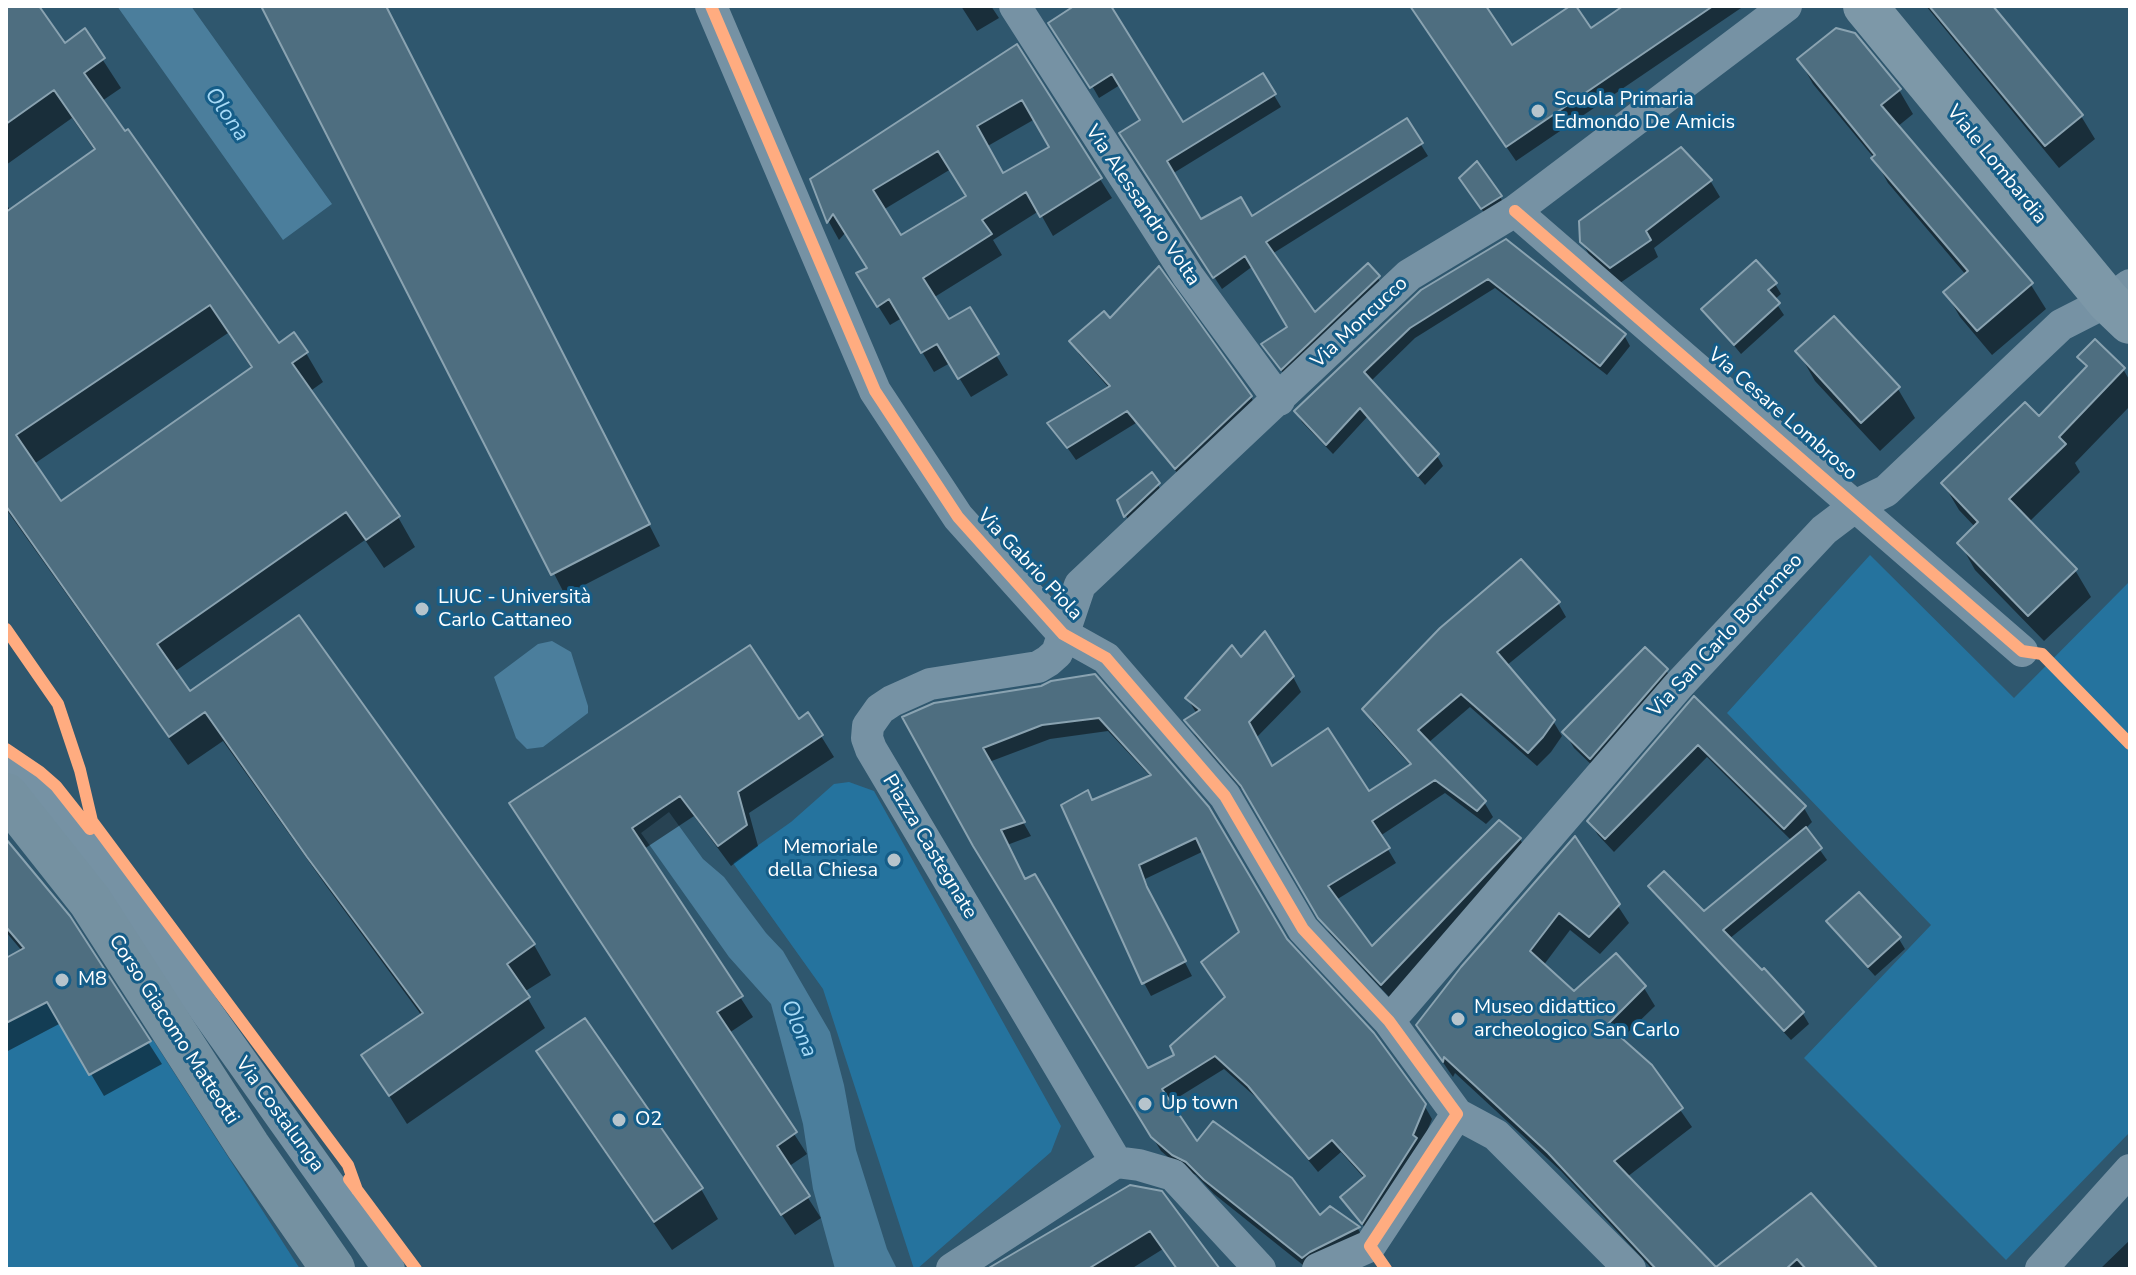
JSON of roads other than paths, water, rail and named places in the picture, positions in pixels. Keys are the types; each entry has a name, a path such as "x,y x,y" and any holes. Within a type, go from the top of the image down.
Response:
{"main road":[{"name":"Corso Giacomo Matteotti","path":"6,795 90,901 248,1146 333,1269"}],"street":[{"name":"Via Gabrio Piola","path":"711,6 875,391 958,517 1063,634 1106,658 1225,796 1303,929 1389,1021 1457,1114"},
{"name":"Via Alessandro Volta","path":"1015,6 1188,276 1279,400"},
{"name":"Via Moncucco","path":"1063,634 1080,585 1409,275 1515,211 1786,6"},
{"name":"Viale Lombardia","path":"1865,6 2123,303"},
{"name":"Via Cesare Lombroso","path":"1515,211 2022,651"},
{"name":"Via San Carlo Borromeo","path":"1389,1021 1678,686 1824,530 1857,505 1886,491 2061,325 2123,303"},
{"name":"Piazza Castegnate","path":"1063,634 1057,653 1038,667 930,684 892,701 872,718 867,738 1116,1162"},
{"name":"Via Costalunga","path":"6,768 40,792 115,883 389,1269"},
{"name":"Via Costalunga","path":"90,901 169,962"},
{"path":"1318,1269 1378,1258 1457,1114 1496,1135 1630,1269"},
{"path":"952,1269 1116,1162 1173,1175 1260,1269"},
{"path":"2041,1269 2130,1170"}],"water":[{"name":"Olona","path":"117,6 191,6 332,204 283,240"},
{"path":"552,641 571,652 588,713 543,747 527,749 516,738 494,677 538,644"},
{"name":"Olona","path":"669,812 703,859 724,877 783,951 830,1032 856,1150 887,1249 897,1269 835,1269 813,1189 803,1124 771,1004 729,957 641,833"}],"place":[{"name":"Scuola Primaria Edmondo De Amicis","path":"1538,111"},
{"name":"LIUC - Università Carlo Cattaneo","path":"422,609"},
{"name":"Memoriale della Chiesa","path":"894,860"},
{"name":"M8","path":"62,980"},
{"name":"Museo didattico archeologico San Carlo","path":"1458,1019"},
{"name":"Up town","path":"1145,1104"},
{"name":"O2","path":"619,1120"}]}
